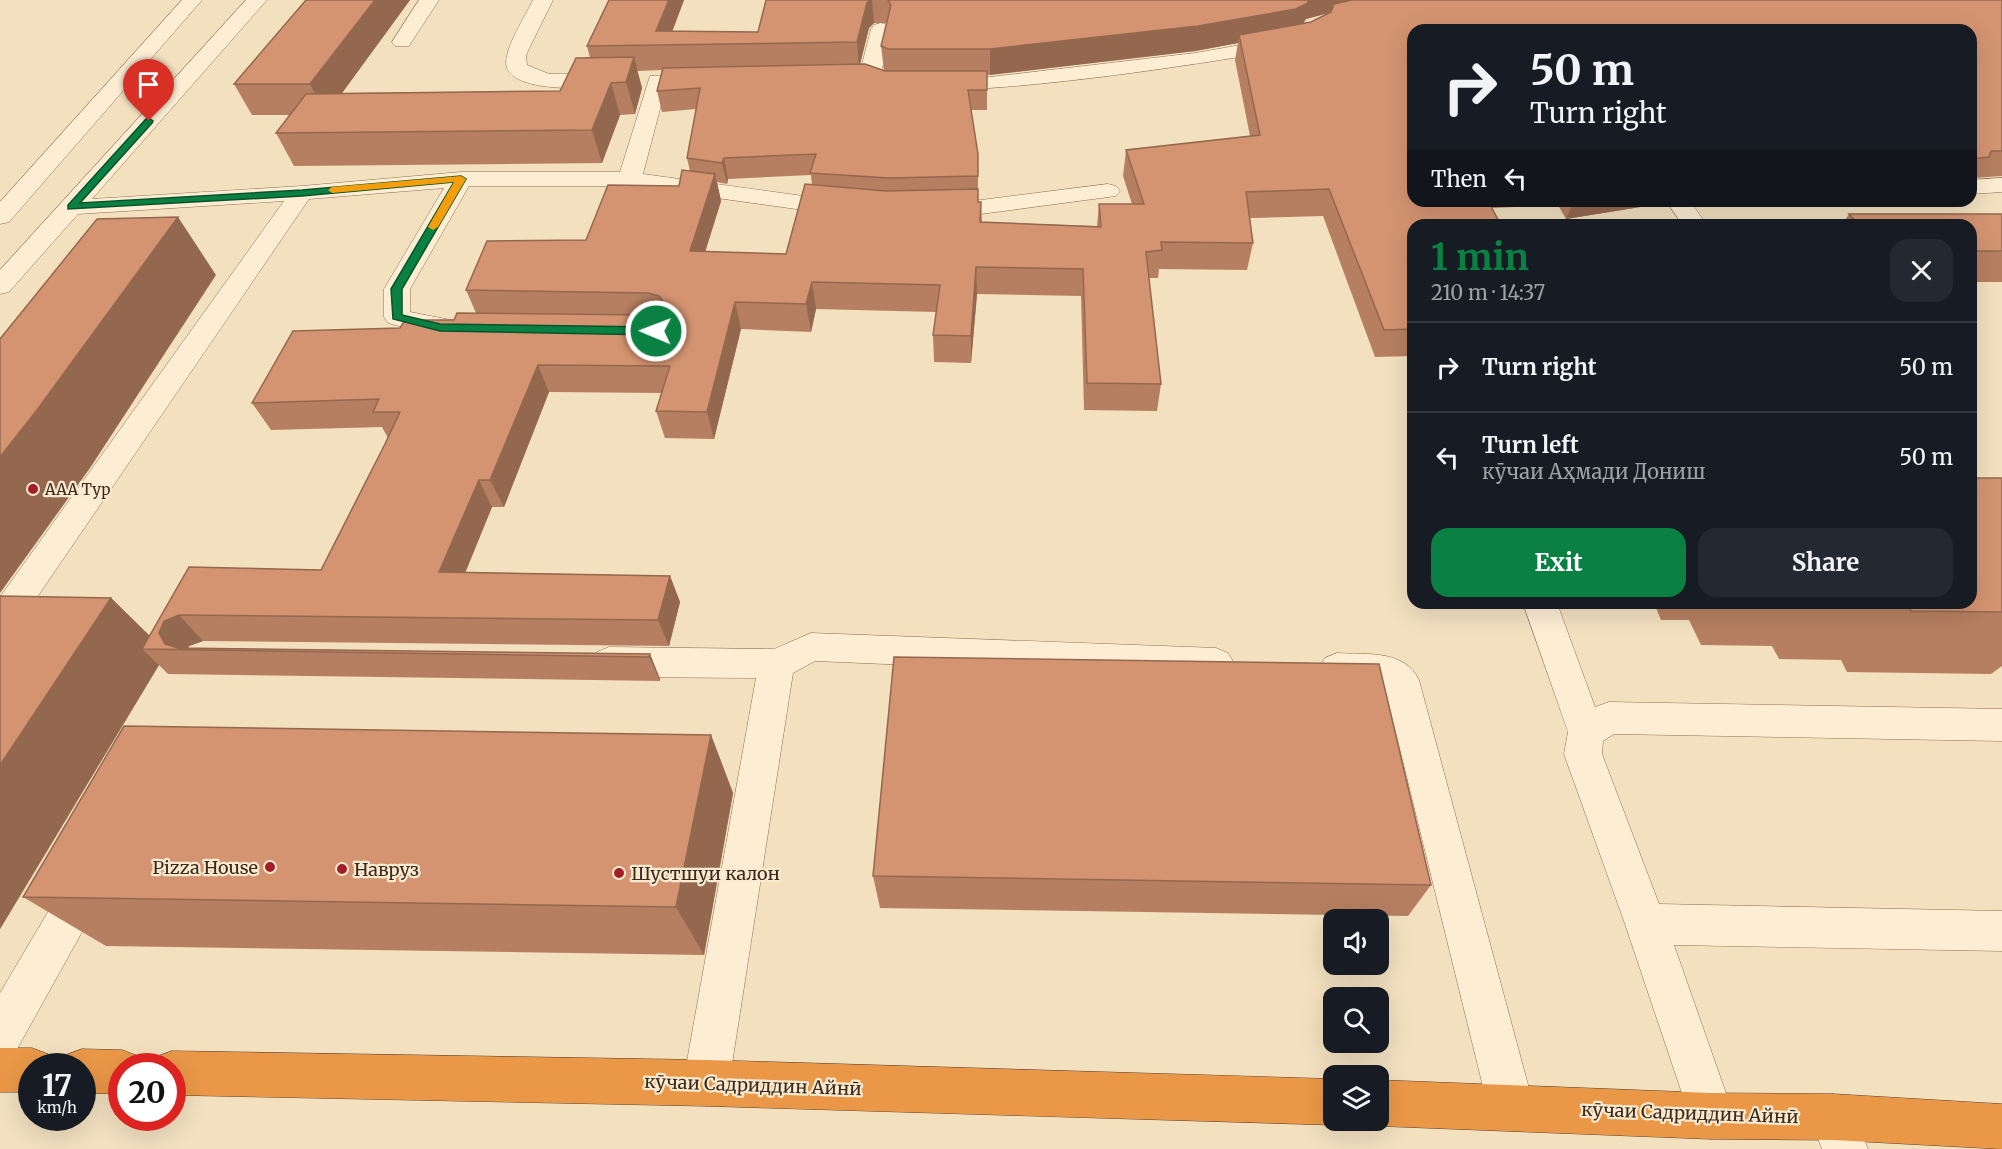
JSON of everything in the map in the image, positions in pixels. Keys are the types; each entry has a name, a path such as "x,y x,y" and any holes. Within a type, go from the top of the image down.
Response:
{"highway":[{"path":"0,1070 18,1070"},
{"name":"кӯчаи Садриддин Айнӣ","path":"186,1073 706,1083 1323,1101"},
{"name":"кӯчаи Садриддин Айнӣ","path":"1389,1103 1711,1116 1839,1133 2002,1127"}],"street":[{"path":"0,217 192,0"},
{"path":"0,285 257,0"},
{"path":"402,42 429,0"},
{"path":"543,0 516,55 517,68 524,74 547,80 728,79"},
{"path":"870,76 881,29"},
{"path":"846,76 870,76 888,83 990,84 1195,59 1298,41"},
{"path":"630,178 657,80"},
{"path":"71,207 302,193 461,179 630,178 825,206 869,207"},
{"path":"461,179 397,289 397,317 440,328 476,328"},
{"path":"1977,187 2002,185"},
{"path":"913,209 981,207 1107,191"},
{"path":"0,624 302,193"},
{"path":"1542,609 1586,732 1583,754 1646,924 1711,1116"},
{"path":"0,624 36,625"},
{"path":"574,662 778,664 811,647 1246,664"},
{"path":"706,1083 771,688 778,664"},
{"path":"1305,666 1387,670 1401,680 1511,1107"},
{"path":"1586,732 1609,718 2002,726"},
{"path":"0,1035 105,854"},
{"path":"1646,924 2002,931"}],"building":[{"path":"306,0 375,0 310,84 234,84"},
{"path":"609,0 669,0 656,31 758,32 766,0 870,0 867,3 857,42 587,46"},
{"path":"888,0 1308,0 1308,3 1296,9 1198,26 990,49 888,49 881,46 891,5"},
{"path":"1352,0 2002,0 2002,151 1991,151 1989,157 1977,158 1977,24 1407,24 1407,207 1491,207 1498,219 1407,219 1407,329 1384,330 1329,189 1246,192 1253,243 1161,242 1162,250 1146,252 1161,384 1087,383 1083,269 976,267 971,336 933,335 940,285 812,282 806,304 735,302 707,412 656,411 670,366 538,365 490,480 479,480 439,572 670,576 658,620 179,615 164,621 159,633 165,644 178,648 650,654 649,657 142,649 189,567 321,570 385,444 400,412 373,412 379,399 252,403 293,331 400,328 405,320 454,320 457,313 648,315 659,312 664,303 659,296 648,293 466,290 487,241 586,240 608,185 679,186 682,170 715,174 690,251 786,254 805,184 886,191 978,189 978,202 981,202 980,222 1101,227 1099,204 1144,204 1126,150 1260,135 1239,35 1311,22 1331,12 1334,4"},
{"path":"634,57 626,82 611,83 592,130 276,133 306,94 560,91 576,58"},
{"path":"865,64 885,71 987,71 987,90 968,90 978,154 978,176 889,178 810,173 816,154 724,158 722,163 687,158 700,88 657,91 663,68"},
{"path":"1849,214 2002,214 2002,251 1977,251 1977,219 1854,219"},
{"path":"178,217 0,457 0,339 97,219"},
{"path":"1977,478 2002,478 2002,612 1911,611 1910,609 1977,609"},
{"path":"0,596 111,598 0,765"},
{"path":"894,657 1379,664 1431,885 873,876"},
{"path":"124,726 711,735 676,907 23,897"}],"slow traffic":[{"path":"332,190 461,179 433,227"}],"place":[{"name":"ААА Тур","path":"33,489"},
{"name":"Pizza House","path":"270,867"},
{"name":"Навруз","path":"342,869"},
{"name":"Шустшуи калон","path":"619,873"}],"route":[{"path":"149,121 71,207 302,193 461,179 397,289 397,317 440,328 656,331"}]}
